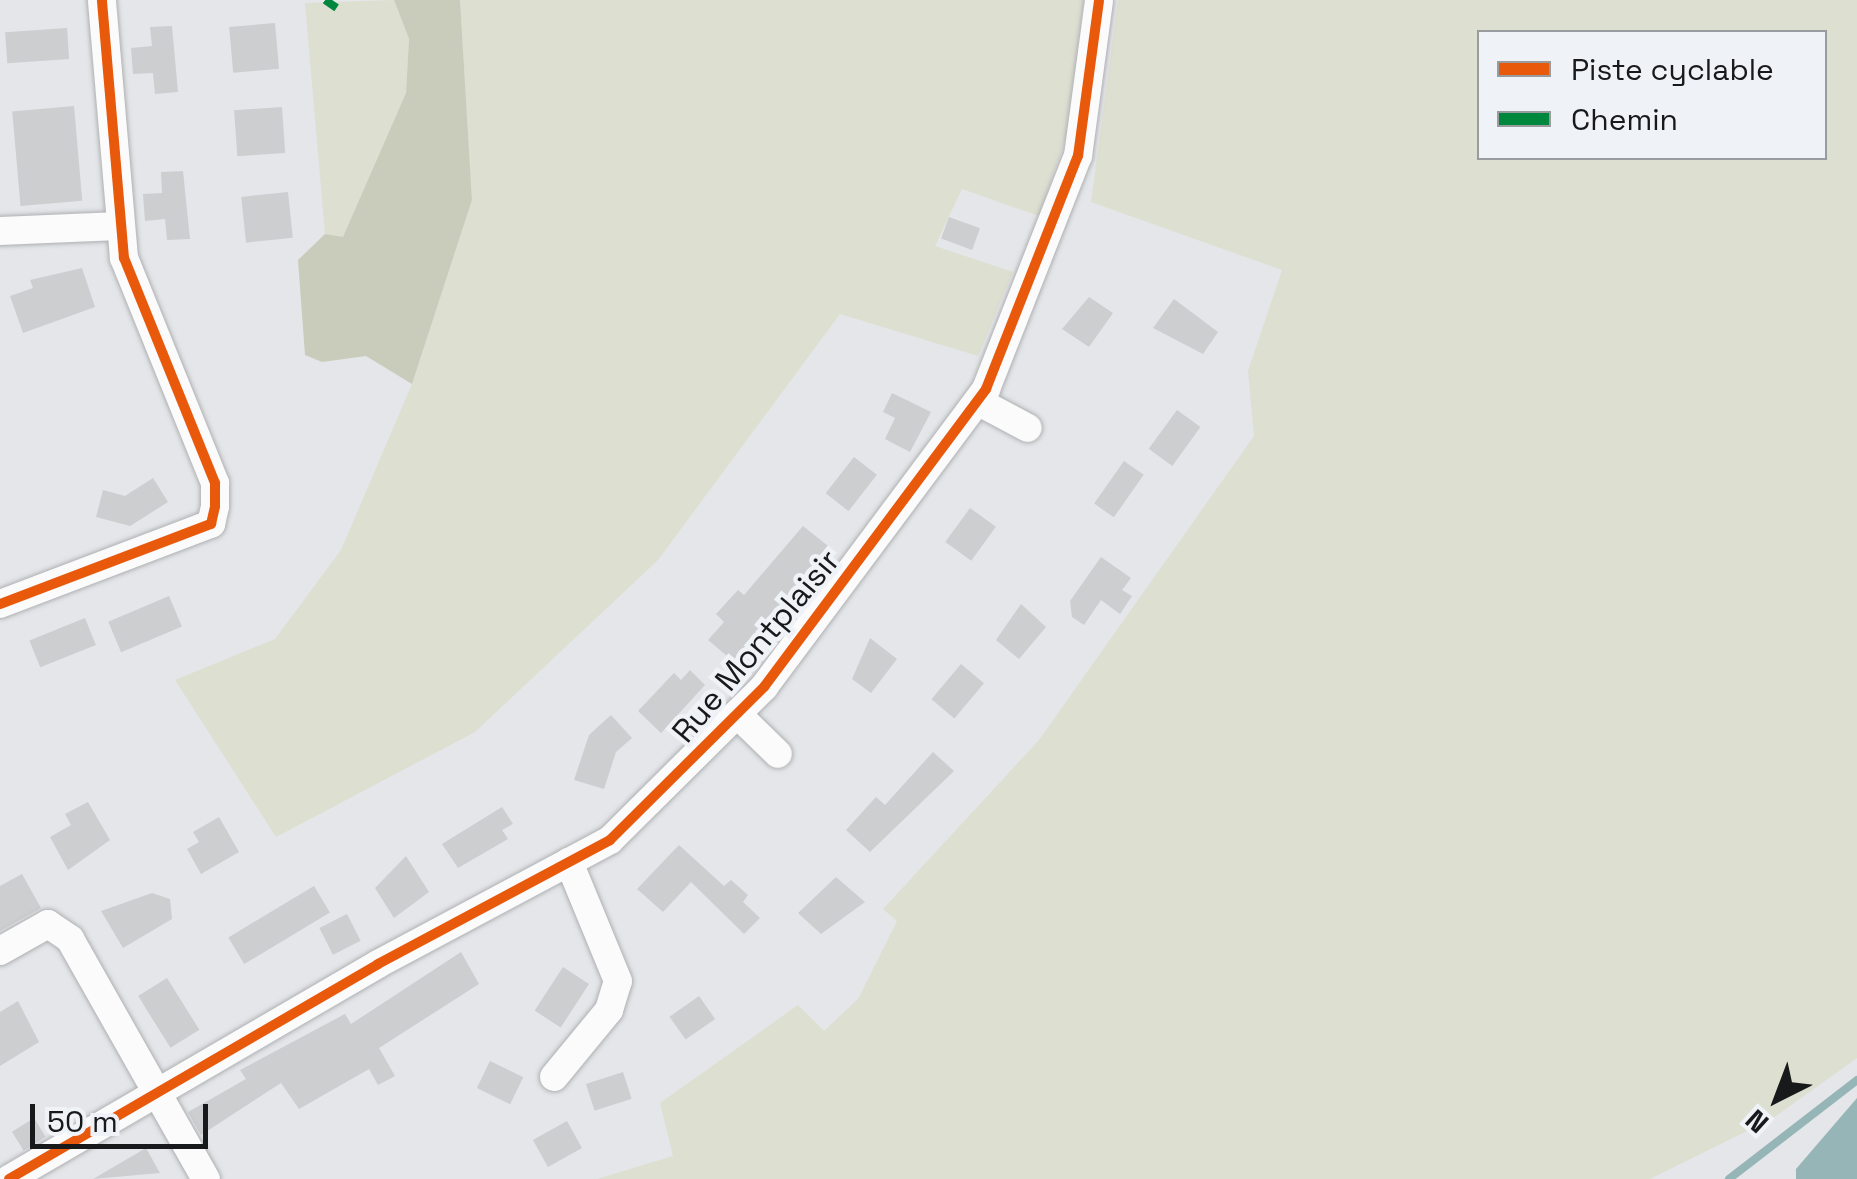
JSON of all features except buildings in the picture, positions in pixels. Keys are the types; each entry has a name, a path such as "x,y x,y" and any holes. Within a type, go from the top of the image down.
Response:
{"street":[{"path":"0,604 211,524 216,483 118,226 102,0"},
{"name":"Rue Montplaisir","path":"9,1179 154,1093 628,827 738,714 979,402 1078,156 1099,0"},
{"path":"0,231 118,226"},
{"path":"979,402 1028,428"},
{"name":"Rue Montplaisir","path":"738,714 778,754"},
{"path":"554,1077 609,1010 618,981 568,862"},
{"path":"0,951 48,924 62,931 206,1179"}],"shaded area":[{"path":"394,0 409,39 406,93 355,218 343,238 325,234 305,3"},
{"path":"460,0 1084,0 1068,132 1039,216 962,189 935,246 1013,272 978,356 840,314 658,560 475,732 276,837 175,680 275,639 341,550 412,384 472,200"},
{"path":"1118,0 1857,0 1857,1058 1773,1118 1650,1179 597,1179 673,1156 660,1103 798,1005 824,1031 858,999 897,921 883,909 1039,740 1254,436 1248,371 1282,270 1091,202"}],"green space":[{"path":"394,0 460,0 472,200 412,384 366,356 322,362 305,355 298,260 325,234 343,237 406,93 409,39"}],"water":[{"path":"1857,1098 1857,1179 1796,1179 1796,1169"}],"waterway":[{"path":"1729,1179 1857,1080"}],"marked path":[{"path":"325,0 337,8"}],"cycle path":[{"path":"0,604 211,524 215,506 215,483 124,258 102,0"},
{"path":"9,1179 378,964 610,840 764,687 986,389 1078,156 1099,0"}]}
